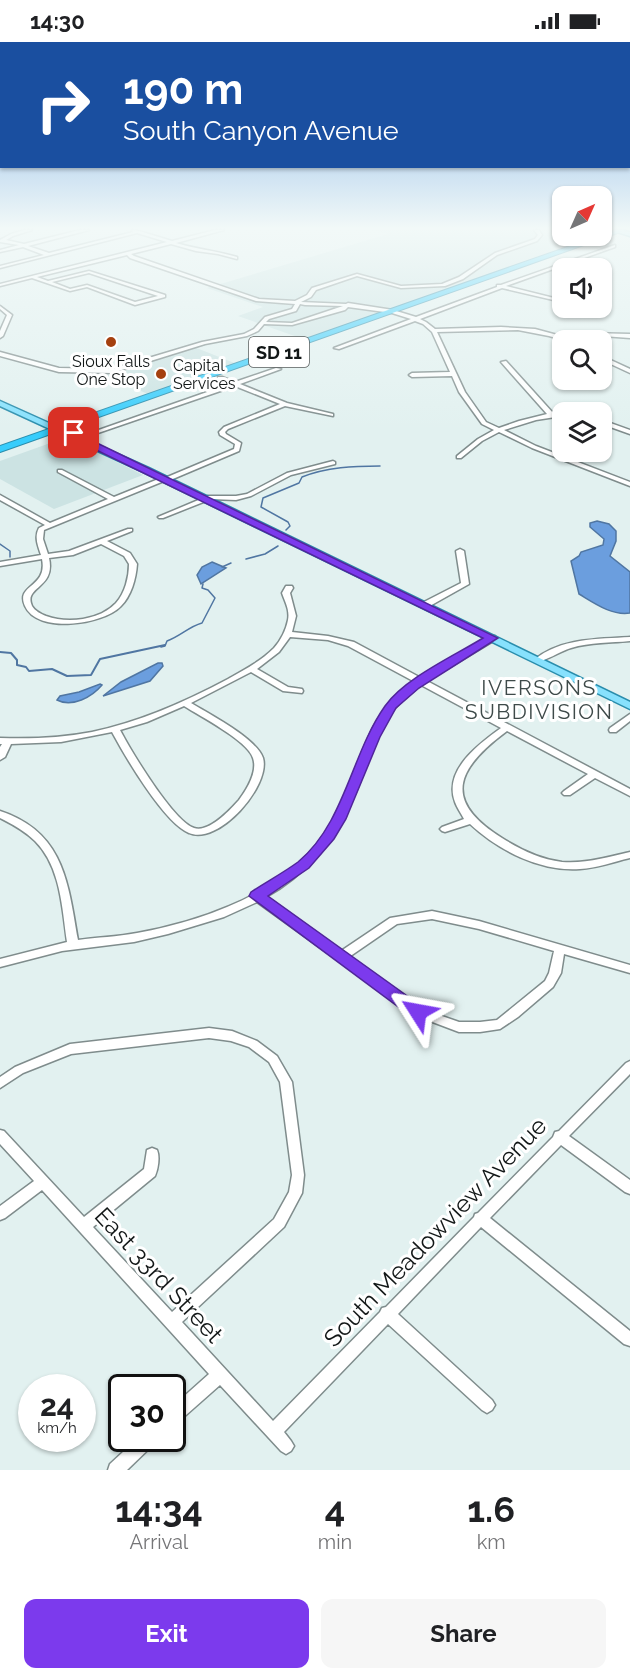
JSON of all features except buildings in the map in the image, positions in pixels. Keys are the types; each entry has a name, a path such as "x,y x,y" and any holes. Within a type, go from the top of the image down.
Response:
{"highway":[{"name":"SD 11","path":"0,455 63,430 443,297"},
{"name":"SD 11","path":"0,449 220,378 396,313"}],"main road":[{"path":"0,397 93,445 630,706"},
{"path":"0,403 63,430"}],"street":[{"path":"115,297 135,304 161,297"},
{"path":"252,297 266,301 348,304 396,313"},
{"path":"0,354 59,370 112,371 204,343 245,335 256,330 271,316 296,309 299,301 308,297"},
{"path":"312,302 314,297"},
{"path":"337,348 472,297"},
{"path":"263,323 295,312 312,302 371,304 416,319 434,331 478,417 497,430 630,484"},
{"path":"263,323 292,324 343,309 348,304"},
{"path":"0,307 8,312 10,317 0,336"},
{"path":"434,331 523,330 552,337"},
{"path":"612,335 630,336"},
{"path":"459,457 470,444 497,430 551,415 504,362"},
{"path":"612,363 630,371"},
{"path":"96,432 278,369"},
{"path":"412,375 454,374"},
{"path":"220,378 285,404 331,415"},
{"path":"103,542 127,555 132,561 133,567 121,602 100,616 80,621 43,618 30,610 27,596 46,575 47,569 39,532 48,524 237,450 238,443 223,435 222,432 226,428 285,404"},
{"path":"612,426 630,432"},
{"path":"162,517 204,499 214,496 236,498 249,495 289,474 333,464"},
{"path":"60,471 113,499"},
{"path":"0,498 48,524"},
{"path":"0,564 45,559 78,551 130,530"},
{"path":"425,605 465,584 460,551"},
{"path":"0,757 3,741 61,740 114,730 156,717 186,704 251,669 276,651 288,634 293,616 286,593 289,588"},
{"path":"288,634 346,642 630,793"},
{"path":"0,963 72,945 143,936 186,925 257,896 289,876 318,850 338,819 381,721 401,696 492,638"},
{"path":"537,660 569,644 630,639"},
{"path":"251,669 286,689 299,691"},
{"path":"114,730 138,770 185,827 199,833 211,830 230,815 242,801 258,774 258,759 249,745 186,704"},
{"path":"613,730 630,717"},
{"path":"507,727 478,749 460,773 458,798 470,820 508,846 551,863 582,865 630,855"},
{"path":"567,793 594,774"},
{"path":"0,814 27,828 55,857 62,883 72,945"},
{"path":"445,829 470,820"},
{"path":"257,896 418,1012 459,1027 480,1028 500,1024 549,984 555,973 560,948"},
{"path":"340,957 382,927 394,921 418,915 459,919 630,969"},
{"path":"0,1083 19,1070 70,1049 209,1033 232,1036 253,1044 273,1059 286,1082 298,1175 295,1193 288,1209 267,1236 172,1322"},
{"name":"South Meadowview Avenue","path":"273,1432 630,1066"},
{"name":"East 33rd Street","path":"0,1135 286,1446"},
{"path":"560,1136 630,1188"},
{"path":"84,1226 150,1172 152,1154"},
{"path":"0,1214 43,1182"},
{"path":"480,1218 629,1339"},
{"path":"387,1313 487,1405"},
{"path":"186,1405 220,1374"},
{"path":"116,1470 135,1452"}],"shaded area":[{"path":"232,297 428,297 306,340 238,316 263,307"},
{"path":"194,347 237,364 148,394 105,376"},
{"path":"67,437 143,475 54,509 0,479 0,461"}],"water":[{"path":"597,521 609,524 616,531 616,541 610,556 630,572 630,613 610,611 579,594 571,561 581,552 603,545 604,539 590,527 590,523"},
{"path":"212,562 226,568 201,584 197,575 202,567"},
{"path":"162,663 163,666 150,681 103,696 121,682"},
{"path":"102,685 98,689 81,700 69,703 57,700 60,696"}],"waterway":[{"path":"286,530 290,526 288,522 261,507 263,498 299,483 302,477 321,471 380,466"},
{"path":"0,544 10,551 10,557"},
{"path":"246,559 265,554 278,546"},
{"path":"222,567 231,563"},
{"path":"161,647 165,646 167,641 202,623 215,598 208,590 202,588 203,584"},
{"path":"0,652 11,653 17,660 17,665 26,667 29,671 52,669 67,676 91,675 100,659 165,645"}],"place":[{"name":"Sioux Falls One Stop","path":"111,342"},
{"name":"Capital Services","path":"161,374"}],"district":[{"name":"IVERSONS SUBDIVISION","path":"539,699"}],"route":[{"path":"74,433 93,445 492,638 414,685 391,706 381,721 329,835 304,865 257,896 418,1012"}]}
